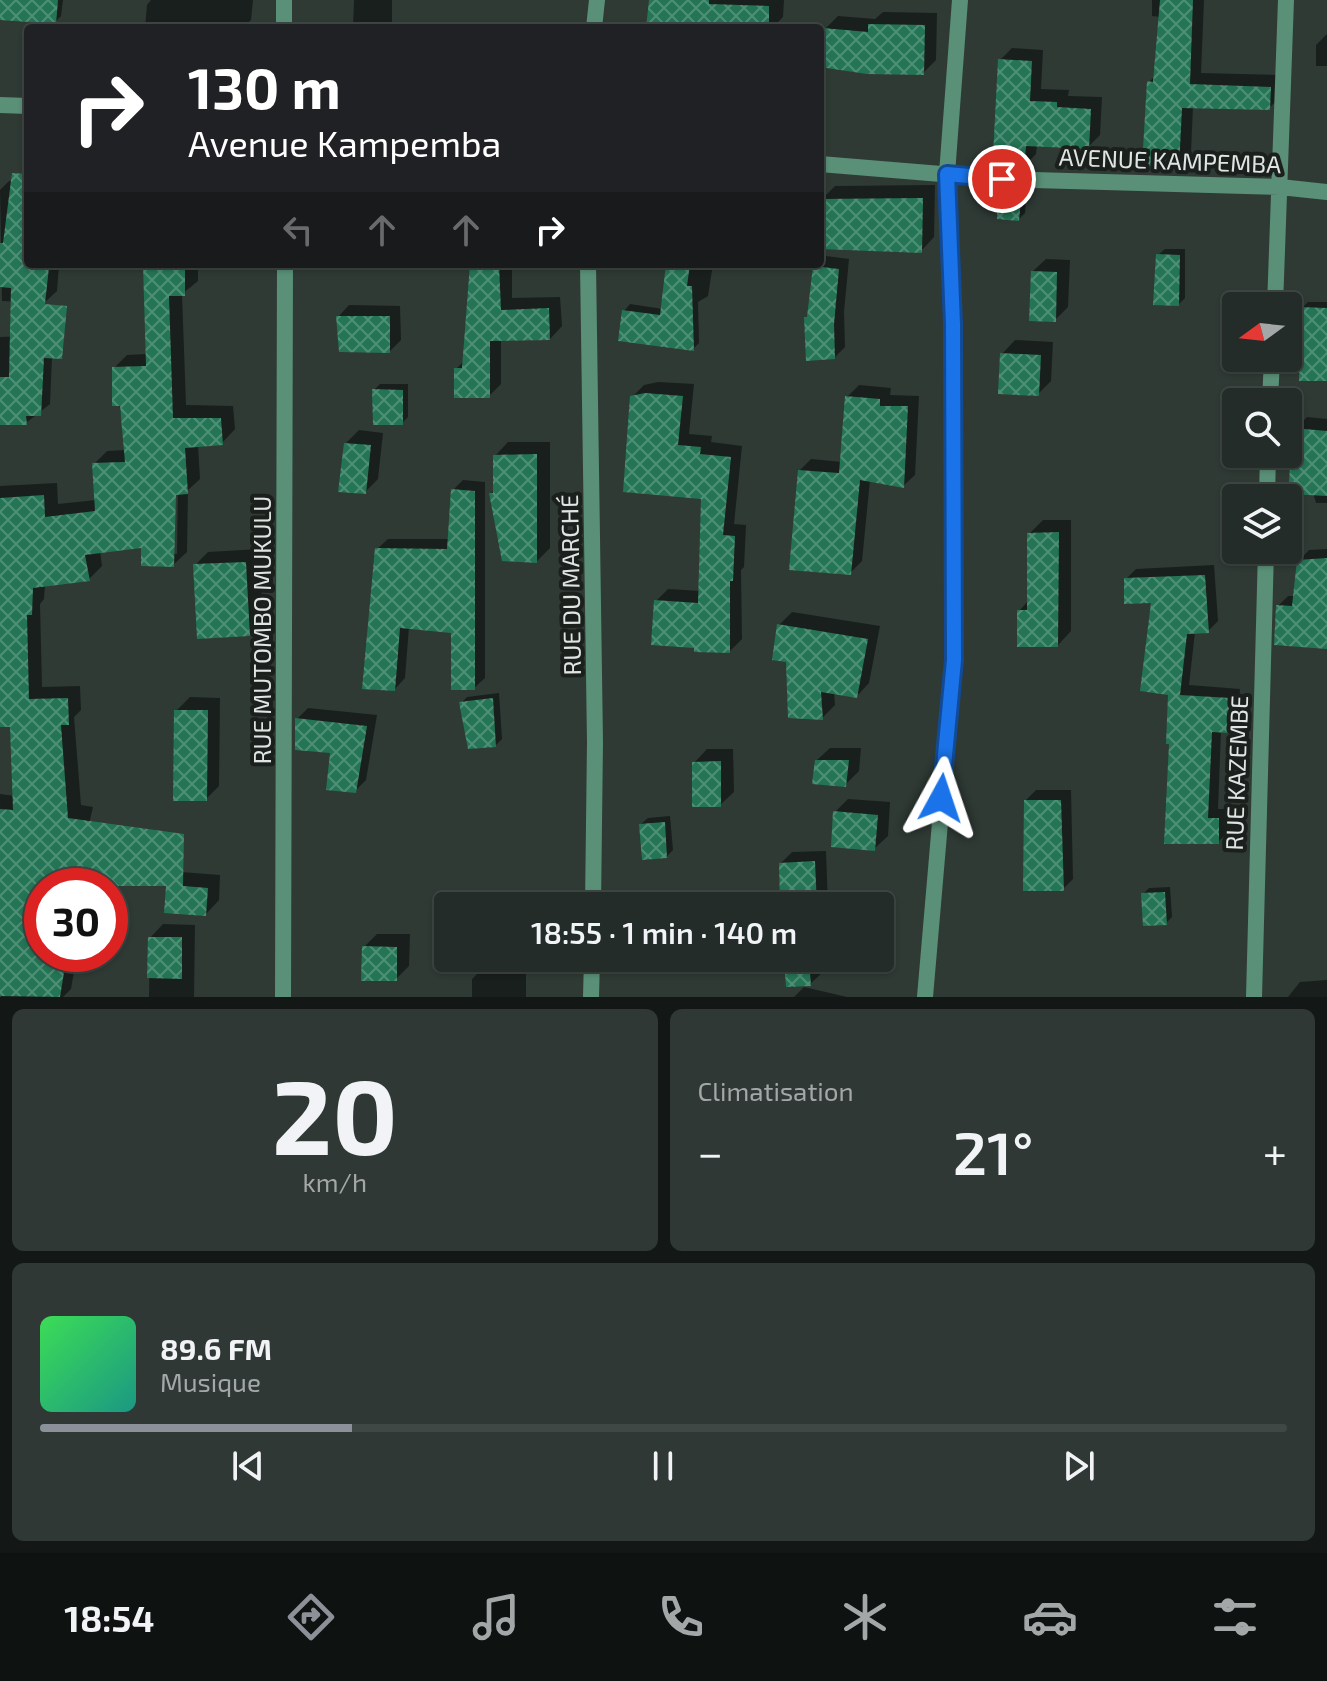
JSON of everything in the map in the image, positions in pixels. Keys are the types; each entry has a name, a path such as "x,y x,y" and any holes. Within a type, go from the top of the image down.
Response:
{"street":[{"path":"284,0 284,24"},
{"path":"594,24 597,0"},
{"path":"925,997 954,660 953,324 947,174 960,0"},
{"path":"1276,292 1286,0"},
{"path":"0,105 24,106"},
{"name":"AVENUE KAMPEMBA","path":"824,164 947,174 1280,187 1327,192"},
{"name":"RUE MUTOMBO MUKULU","path":"283,997 285,268"},
{"name":"RUE DU MARCHÉ","path":"588,268 595,742 593,892"},
{"name":"RUE KAZEMBE","path":"1254,997 1266,564"},
{"path":"591,997 592,972"}],"building":[{"path":"0,0 58,0 56,24 0,20"},
{"path":"649,0 709,0 709,4 769,6 769,24 646,24"},
{"path":"1160,0 1193,0 1190,84 1271,87 1270,110 1182,108 1179,168 1142,166 1147,81 1153,82"},
{"path":"868,24 925,25 924,75 867,74 824,68 824,28 868,32"},
{"path":"998,59 1032,61 1030,101 1057,102 1057,107 1091,109 1089,149 1026,146 1024,169 997,168 997,156 993,156"},
{"path":"12,173 24,174 24,268 49,268 45,304 67,306 62,359 44,358 41,416 26,416 27,425 0,425 0,377 9,377 11,288 0,287 0,243 3,243"},
{"path":"997,190 1022,191 1019,221 997,219"},
{"path":"923,198 922,253 824,249 824,199"},
{"path":"1156,254 1180,255 1179,306 1153,305"},
{"path":"143,268 185,268 185,296 169,296 173,418 221,418 223,445 185,448 188,494 176,495 174,567 141,566 141,548 85,555 90,581 33,588 32,615 27,615 29,699 68,698 69,725 61,725 68,818 184,834 183,886 208,888 206,916 164,913 166,886 128,886 128,868 24,868 24,972 64,972 60,997 0,996 0,809 13,810 10,727 0,727 0,498 44,495 45,517 95,511 92,463 125,462 120,406 112,406 112,367 146,366"},
{"path":"470,268 499,268 501,310 549,308 550,340 490,341 490,398 454,398 454,368 462,368"},
{"path":"666,268 689,268 687,286 692,286 694,351 618,341 622,310 660,315"},
{"path":"813,268 839,269 834,324 835,359 806,361 804,317 807,317"},
{"path":"1031,271 1057,272 1056,322 1029,321"},
{"path":"1302,307 1327,308 1327,381 1299,381 1299,372 1302,372"},
{"path":"336,316 390,316 390,353 339,352"},
{"path":"1000,353 1041,355 1039,396 998,394"},
{"path":"372,389 403,390 403,425 373,425"},
{"path":"645,393 683,396 678,445 701,447 700,454 731,457 723,535 735,536 733,581 730,581 730,653 694,652 694,648 651,645 654,600 698,603 701,499 623,492 630,396"},
{"path":"845,396 880,399 880,406 908,406 904,488 860,480 851,575 789,570 798,470 839,473"},
{"path":"1302,429 1327,431 1327,496 1302,495 1302,484 1289,484 1290,468 1302,468"},
{"path":"344,443 371,445 366,494 338,492"},
{"path":"537,454 537,563 502,561 489,493 493,493 493,455"},
{"path":"451,489 475,491 475,690 451,690 451,633 400,628 395,691 362,689 375,548 447,549"},
{"path":"1059,532 1058,647 1017,647 1017,610 1027,610 1027,533"},
{"path":"1327,558 1327,649 1274,645 1276,605 1292,606 1297,564 1302,564 1302,560"},
{"path":"246,562 250,636 197,639 193,564"},
{"path":"1205,575 1209,633 1187,634 1180,695 1231,698 1229,733 1212,732 1208,818 1219,818 1219,844 1164,844 1168,695 1140,691 1151,603 1124,604 1124,578"},
{"path":"777,624 868,639 857,698 821,692 823,720 788,718 786,662 772,660"},
{"path":"493,698 496,747 468,749 459,702"},
{"path":"174,710 208,710 207,801 173,801"},
{"path":"295,718 367,726 356,793 326,790 330,753 295,750"},
{"path":"815,760 849,760 846,787 812,784"},
{"path":"721,761 721,807 692,807 692,762"},
{"path":"1024,800 1061,800 1064,891 1023,891"},
{"path":"833,811 878,815 875,851 831,847"},
{"path":"665,822 667,858 642,860 639,824"},
{"path":"815,861 816,892 780,892 779,863"},
{"path":"1165,892 1167,925 1143,926 1141,893"},
{"path":"148,937 182,937 182,979 147,978"},
{"path":"362,946 397,947 397,981 361,981"},
{"path":"785,972 810,972 811,986 786,987"}],"route":[{"path":"941,798 954,660 953,324 947,174 1002,179"}]}
